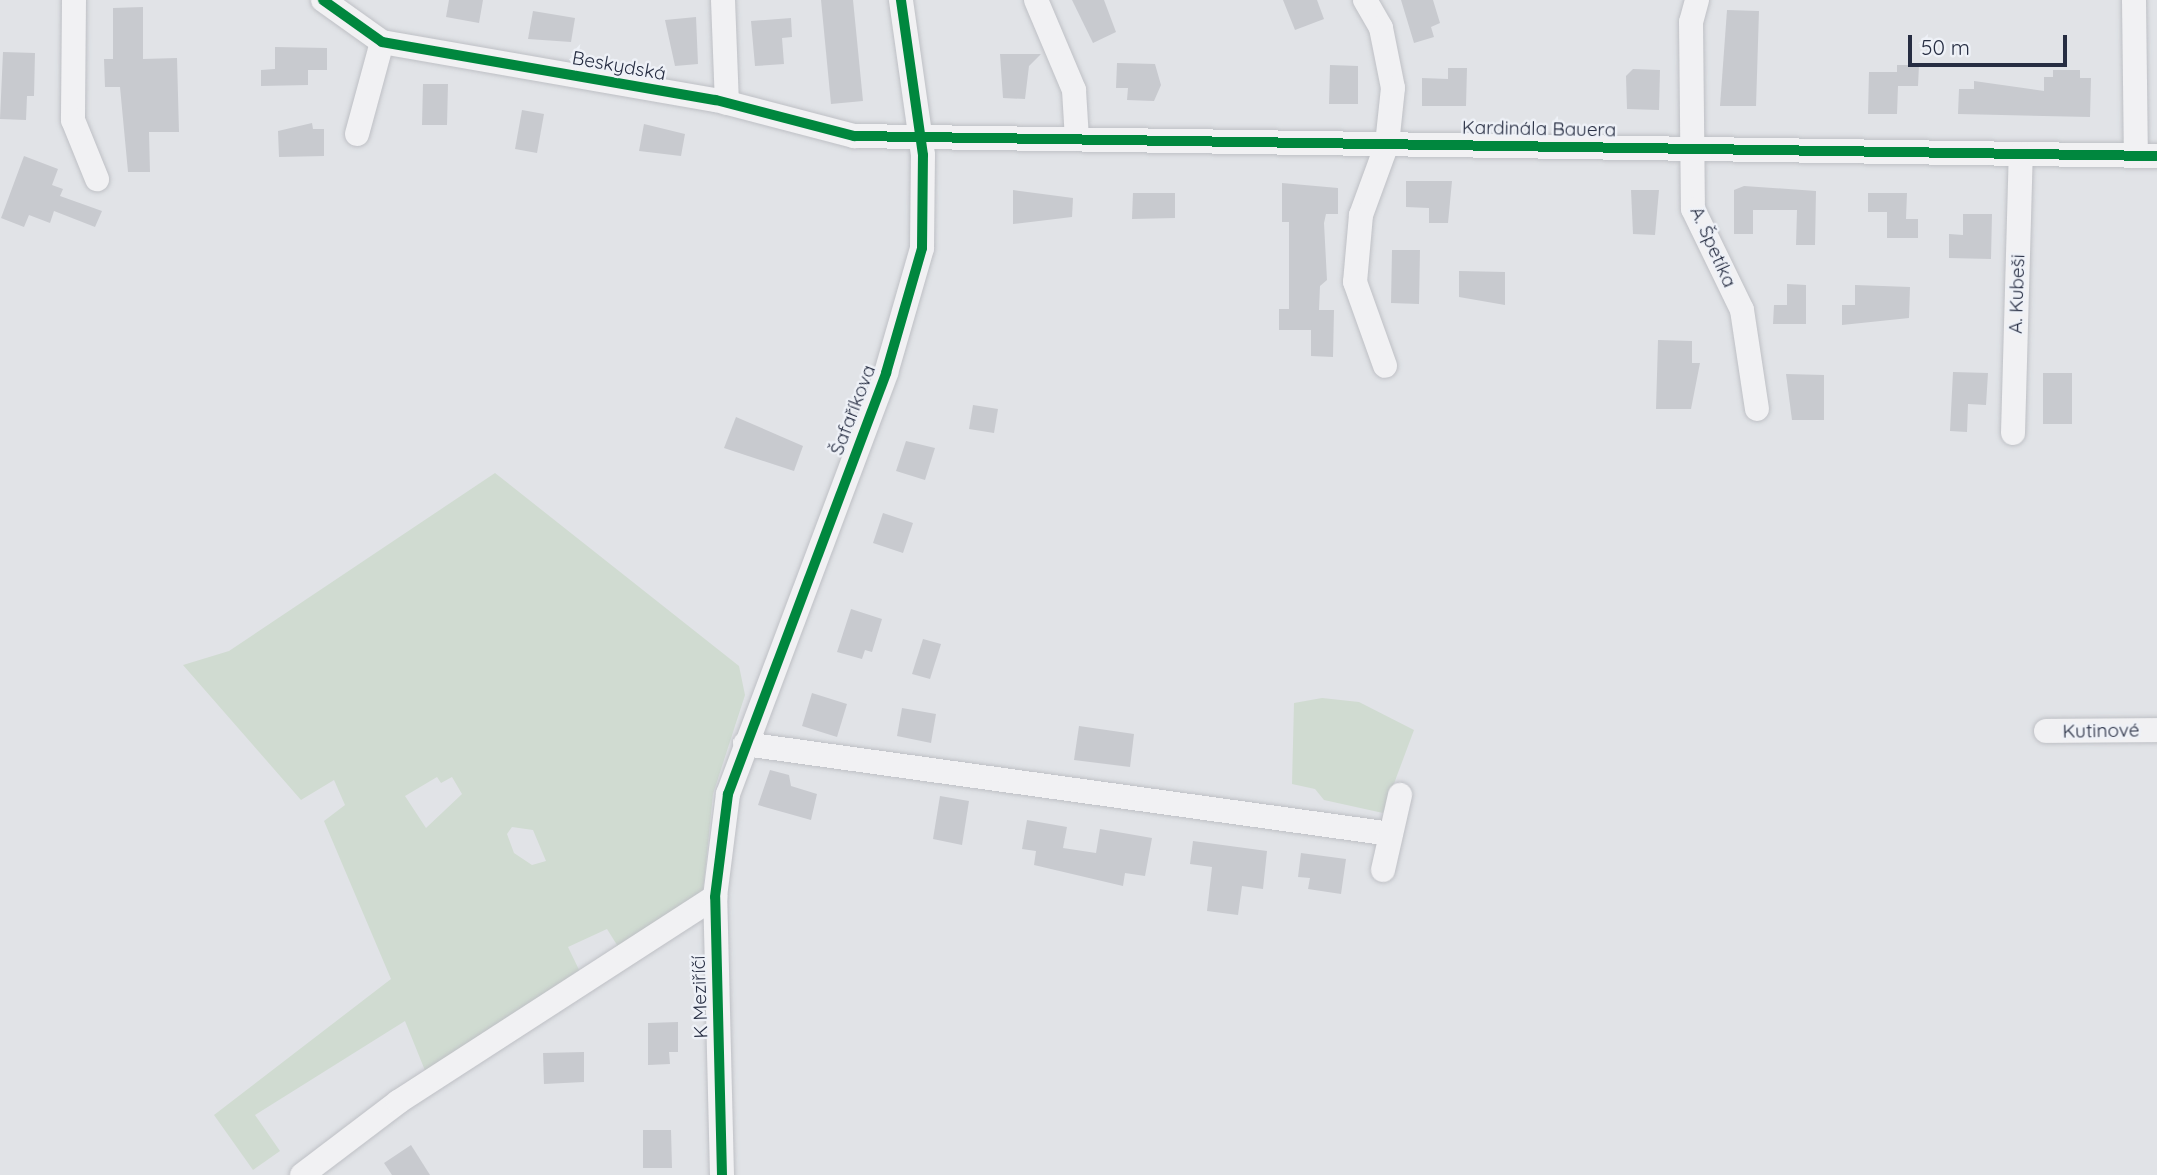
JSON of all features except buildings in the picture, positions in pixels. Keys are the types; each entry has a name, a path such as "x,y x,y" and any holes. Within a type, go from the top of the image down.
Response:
{"street":[{"path":"74,0 73,120 97,179"},
{"name":"Beskydská","path":"323,0 382,42 727,103 844,135 921,137"},
{"path":"723,0 727,103"},
{"name":"Šafaříkova","path":"723,818 745,744 911,297 925,231 921,137 901,0"},
{"path":"1036,0 1074,90 1077,139"},
{"path":"1365,0 1381,28 1392,88 1387,144 1361,215 1355,282 1385,366"},
{"name":"A. Špetíka","path":"1697,0 1691,22 1693,209 1742,310 1756,409"},
{"path":"2134,0 2147,156"},
{"path":"357,134 382,42"},
{"name":"Kardinála Bauera","path":"921,137 2147,156"},
{"name":"A. Kubeši","path":"2013,433 2021,154"},
{"name":"Kutinové","path":"2046,731 2157,730"},
{"path":"745,744 1391,834"},
{"path":"1383,870 1400,795"},
{"name":"K Meziříčí","path":"722,1175 715,897 723,818"},
{"path":"302,1175 398,1102 715,897"}],"shaded area":[{"path":"495,473 739,666 745,695 713,794 702,902 622,953 607,929 568,947 582,976 426,1073 405,1021 255,1115 280,1151 253,1170 214,1115 391,979 324,821 345,805 334,780 301,800 183,665 229,651","holes":["437,777 441,783 452,777 462,794 426,828 405,796","512,827 533,830 546,861 532,865 514,853 507,834"]},
{"path":"1322,698 1359,702 1414,730 1383,813 1324,800 1315,789 1292,784 1294,703"}],"cycle path":[{"path":"323,0 382,42 716,100 854,136 2157,156"},
{"path":"722,1175 715,897 728,794 886,373 922,248 923,155 901,0"}]}
